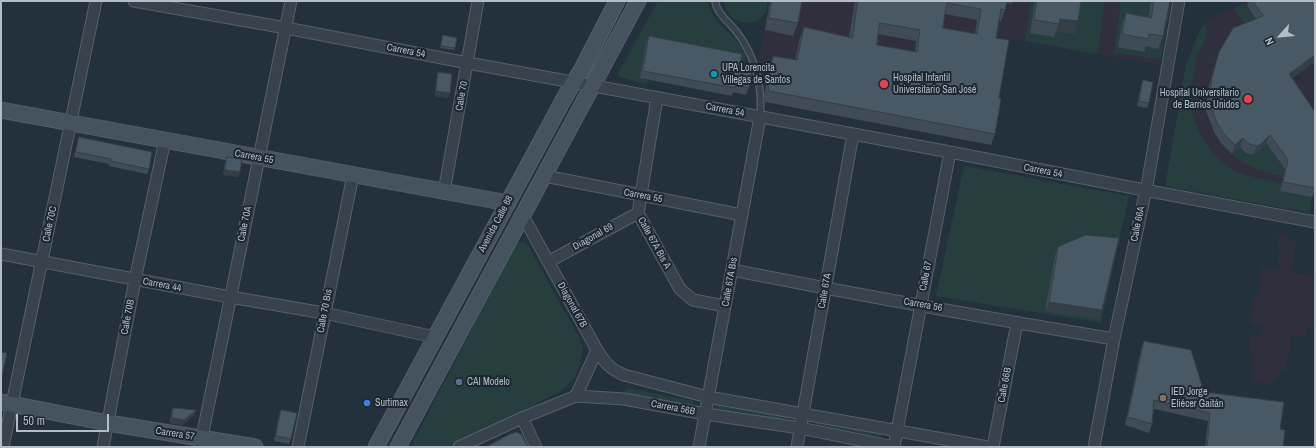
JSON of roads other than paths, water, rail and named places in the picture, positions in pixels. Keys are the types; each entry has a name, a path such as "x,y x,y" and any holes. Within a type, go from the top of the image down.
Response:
{"main road":[{"name":"Avenida Calle 68","path":"376,447 573,82 582,69 617,1"},
{"name":"Avenida Calle 68","path":"398,447 524,216 638,1"},
{"name":"Carrera 55","path":"1,110 508,204"},
{"name":"Carrera 57","path":"7,403 201,443 255,447"}],"street":[{"name":"Calle 70C","path":"3,447 7,403 42,262 72,123 96,1"},
{"name":"Carrera 54","path":"134,1 950,152 1145,191 1315,222"},
{"name":"Calle 70A","path":"201,443 291,1"},
{"name":"Calle 70","path":"444,192 478,1"},
{"name":"Calle 66A","path":"1094,447 1114,338 1145,191 1179,1"},
{"name":"Calle 67A Bis A","path":"657,98 638,212 680,289 693,300 725,306"},
{"name":"Calle 67A Bis","path":"699,447 760,117"},
{"name":"Calle 67A","path":"797,447 853,134"},
{"name":"Calle 70B","path":"103,447 135,280 165,140"},
{"name":"Calle 67","path":"894,447 950,152"},
{"name":"Calle 70 Bis","path":"298,447 352,175"},
{"name":"Carrera 55","path":"545,176 742,215"},
{"name":"Diagonal 69","path":"548,262 638,212"},
{"name":"Diagonal 67B","path":"524,216 597,350"},
{"name":"Carrera 44","path":"1,254 135,280 324,313"},
{"name":"Carrera 56","path":"732,270 1017,323 1114,338"},
{"path":"324,313 435,337"},
{"name":"Calle 66B","path":"993,447 1017,323"},
{"path":"576,396 597,350"},
{"name":"Carrera 56B","path":"597,350 605,362 613,370 624,375 708,397 988,447"},
{"name":"Carrera 56B","path":"460,447 522,418 576,396 624,399 705,414 800,428 894,447"},
{"path":"522,418 536,447"}],"lane":[{"path":"715,1 722,17 740,36 752,58 758,80 761,102 760,117"}],"place":[{"name":"UPA Lorencita Villegas de Santos","path":"714,74"},
{"name":"Hospital Infantil Universitario San José","path":"884,84"},
{"name":"Hospital Universitario de Barrios Unidos","path":"1248,99"},
{"name":"CAI Modelo","path":"459,382"},
{"name":"IED Jorge Eliécer Gaitán","path":"1163,398"},
{"name":"Surtimax","path":"367,403"}]}
